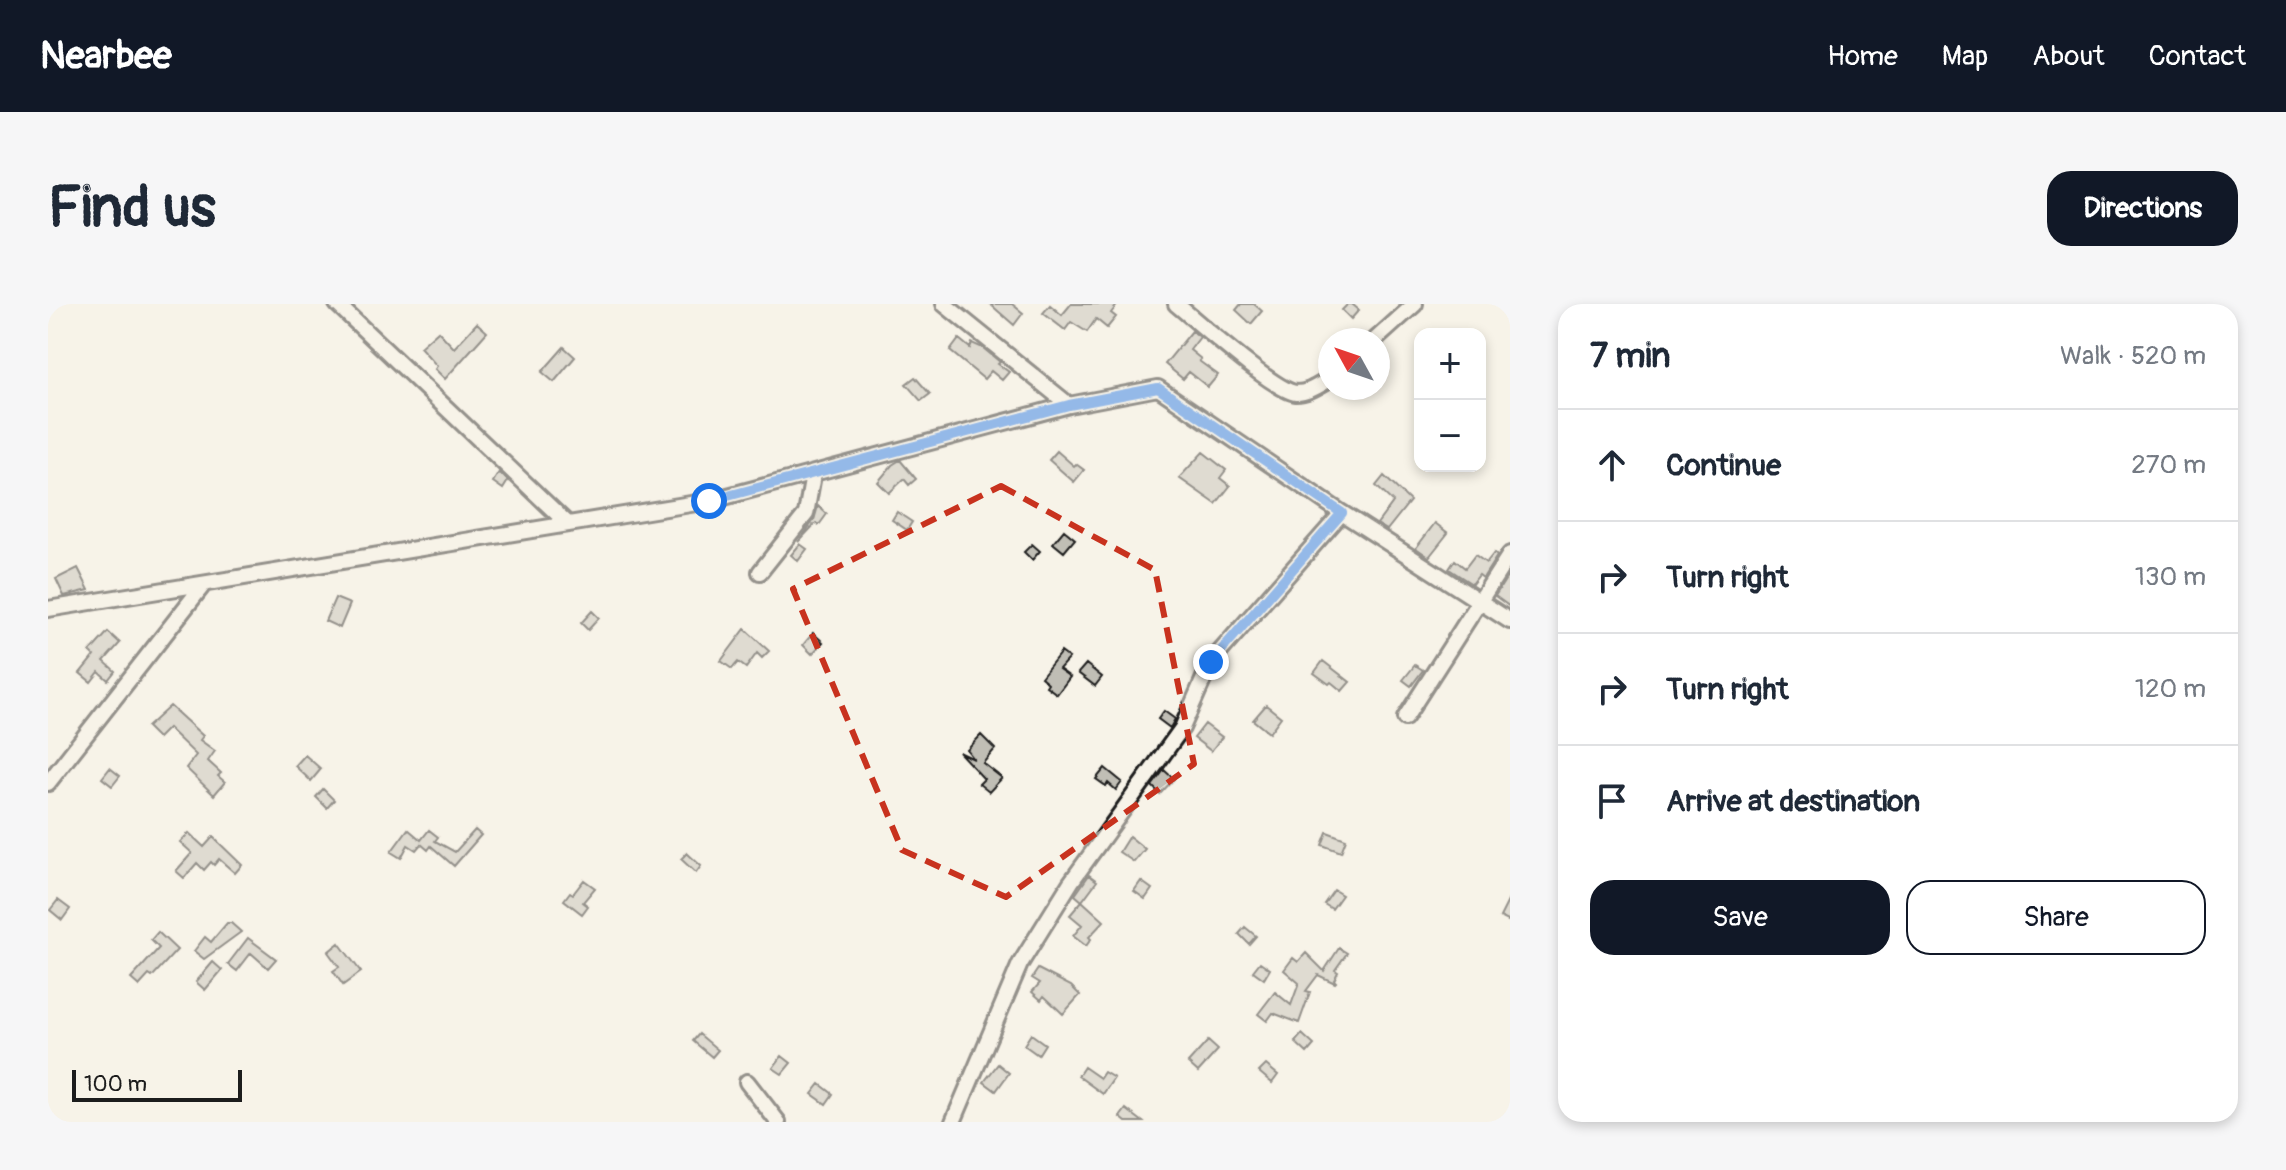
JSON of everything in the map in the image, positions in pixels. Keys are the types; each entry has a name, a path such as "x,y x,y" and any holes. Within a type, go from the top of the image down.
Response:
{"street":[{"path":"337,304 568,524"},
{"path":"945,304 1069,405"},
{"path":"1176,304 1261,374 1293,393 1309,391 1318,386"},
{"path":"1388,328 1415,304"},
{"path":"48,609 709,501 1069,405 1158,388 1342,513 1510,621"},
{"path":"760,572 806,514 813,475"},
{"path":"953,1122 1020,964 1071,882 1182,728 1211,662 1342,513"},
{"path":"1405,718 1510,554"},
{"path":"48,783 204,584"},
{"path":"747,1082 778,1122"}],"highlighted area":[{"path":"1001,486 1155,570 1194,764 1006,897 902,850 793,589"}],"building":[{"path":"990,304 1012,304 1023,313 1014,325"},
{"path":"1071,304 1118,304 1111,313 1116,317 1107,328 1096,319 1087,332 1071,322 1065,330 1043,313 1050,305 1062,315"},
{"path":"1241,304 1254,304 1262,311 1251,324 1236,310"},
{"path":"1348,304 1359,310 1351,319 1342,310"},
{"path":"477,323 487,332 445,379 420,347 438,331 454,348"},
{"path":"1192,331 1200,337 1190,350 1218,375 1208,387 1189,372 1183,379 1165,364"},
{"path":"959,339 970,348 972,343 983,348 1009,372 1002,380 991,371 984,379 950,351"},
{"path":"564,347 575,357 554,382 542,372"},
{"path":"915,377 930,394 921,401 906,384"},
{"path":"1057,451 1074,466 1076,464 1084,470 1074,482 1049,460"},
{"path":"1203,452 1226,470 1220,478 1230,486 1216,504 1179,478"},
{"path":"900,460 916,479 909,485 904,479 889,493 878,482"},
{"path":"499,472 508,481 503,489 493,482"},
{"path":"1384,476 1410,501 1387,530 1377,524 1393,502 1376,486"},
{"path":"818,506 827,514 798,542 814,520"},
{"path":"897,512 912,522 907,530 892,520"},
{"path":"1435,523 1448,533 1429,557 1416,548"},
{"path":"1064,530 1075,539 1064,552 1053,543"},
{"path":"800,544 807,549 798,561 791,555"},
{"path":"1032,544 1040,551 1032,560 1024,552"},
{"path":"1494,553 1497,556 1483,578 1479,575 1472,584 1449,569 1455,560 1465,568 1475,555 1486,563"},
{"path":"78,568 89,590 64,596 56,579"},
{"path":"1507,577 1510,580 1510,607 1495,596"},
{"path":"335,598 350,604 340,628 325,621"},
{"path":"592,611 599,618 588,630 581,623"},
{"path":"745,629 769,651 762,658 757,653 746,668 738,662 732,669 721,661"},
{"path":"108,632 120,643 104,661 115,671 108,680 99,672 91,682 80,673 94,656 90,652"},
{"path":"813,633 823,642 812,654 803,645"},
{"path":"1061,652 1069,658 1059,669 1070,677 1057,694 1046,686 1048,683 1041,677"},
{"path":"1323,661 1350,682 1342,691 1314,673"},
{"path":"1086,664 1102,677 1095,686 1078,673"},
{"path":"1415,665 1423,670 1411,686 1403,680"},
{"path":"1266,705 1281,717 1269,733 1253,720"},
{"path":"170,706 203,736 200,740 215,751 208,761 221,773 218,776 225,782 214,795 186,768 196,755 168,728 158,738 147,727"},
{"path":"1164,711 1175,719 1170,728 1158,719"},
{"path":"1205,724 1222,737 1211,751 1194,738"},
{"path":"981,735 995,749 983,763 1002,778 989,792 979,784 984,779 959,752 974,759 967,750"},
{"path":"305,755 321,769 311,781 295,766"},
{"path":"110,768 120,776 112,786 102,778"},
{"path":"1105,768 1122,782 1116,790 1096,779"},
{"path":"1164,770 1174,779 1160,794 1152,786"},
{"path":"323,789 334,800 327,808 316,797"},
{"path":"408,829 421,840 429,830 438,837 435,841 455,852 475,830 481,835 454,866 431,846 428,850 421,844 416,850 408,845 401,858 391,852"},
{"path":"1327,832 1346,839 1341,852 1322,845"},
{"path":"189,833 204,847 213,837 242,865 235,873 219,859 204,870 197,863 184,878 176,871 192,853 180,842"},
{"path":"1129,836 1145,849 1134,862 1119,852"},
{"path":"687,853 701,866 696,873 681,859"},
{"path":"1089,875 1097,881 1082,901 1075,895"},
{"path":"584,880 595,888 583,902 588,906 582,914 564,900"},
{"path":"1141,881 1152,889 1145,899 1134,891"},
{"path":"1334,890 1342,895 1332,909 1324,904"},
{"path":"1510,897 1510,922 1500,917"},
{"path":"58,900 70,909 62,920 50,910"},
{"path":"1082,901 1104,921 1089,937 1091,939 1086,946 1073,936 1082,925 1070,915"},
{"path":"227,923 241,932 204,959 194,951 205,937 211,942"},
{"path":"1245,927 1256,936 1249,944 1239,934"},
{"path":"158,932 177,950 152,977 149,975 139,986 131,979 159,948 151,940"},
{"path":"248,938 276,959 268,968 251,953 237,971 228,964"},
{"path":"339,943 361,972 343,985 333,971 339,967 328,952"},
{"path":"1339,948 1347,953 1335,970 1338,972 1336,982 1318,975 1306,991 1310,992 1299,1023 1273,1013 1267,1021 1258,1014 1275,992 1291,1005 1299,983 1284,970 1293,958 1298,962 1306,953 1324,971"},
{"path":"213,962 222,970 205,990 196,982"},
{"path":"1260,962 1270,969 1264,979 1253,971"},
{"path":"1038,969 1071,986 1080,995 1063,1014 1044,996 1041,1000 1032,992 1040,983 1032,978"},
{"path":"699,1034 718,1050 712,1057 693,1041"},
{"path":"1031,1034 1045,1044 1038,1055 1024,1045"},
{"path":"1302,1034 1314,1045 1307,1053 1295,1042"},
{"path":"1208,1041 1218,1050 1198,1072 1188,1063"},
{"path":"782,1056 791,1063 782,1074 773,1068"},
{"path":"998,1064 1009,1073 996,1091 984,1082"},
{"path":"1266,1065 1278,1075 1272,1083 1259,1072"},
{"path":"1084,1067 1100,1078 1104,1072 1114,1078 1103,1094 1078,1076"},
{"path":"820,1084 833,1094 826,1104 812,1094"},
{"path":"1126,1109 1143,1122 1126,1122 1120,1117"}],"route":[{"path":"709,501 1069,405 1158,388 1342,513 1211,662"}]}
